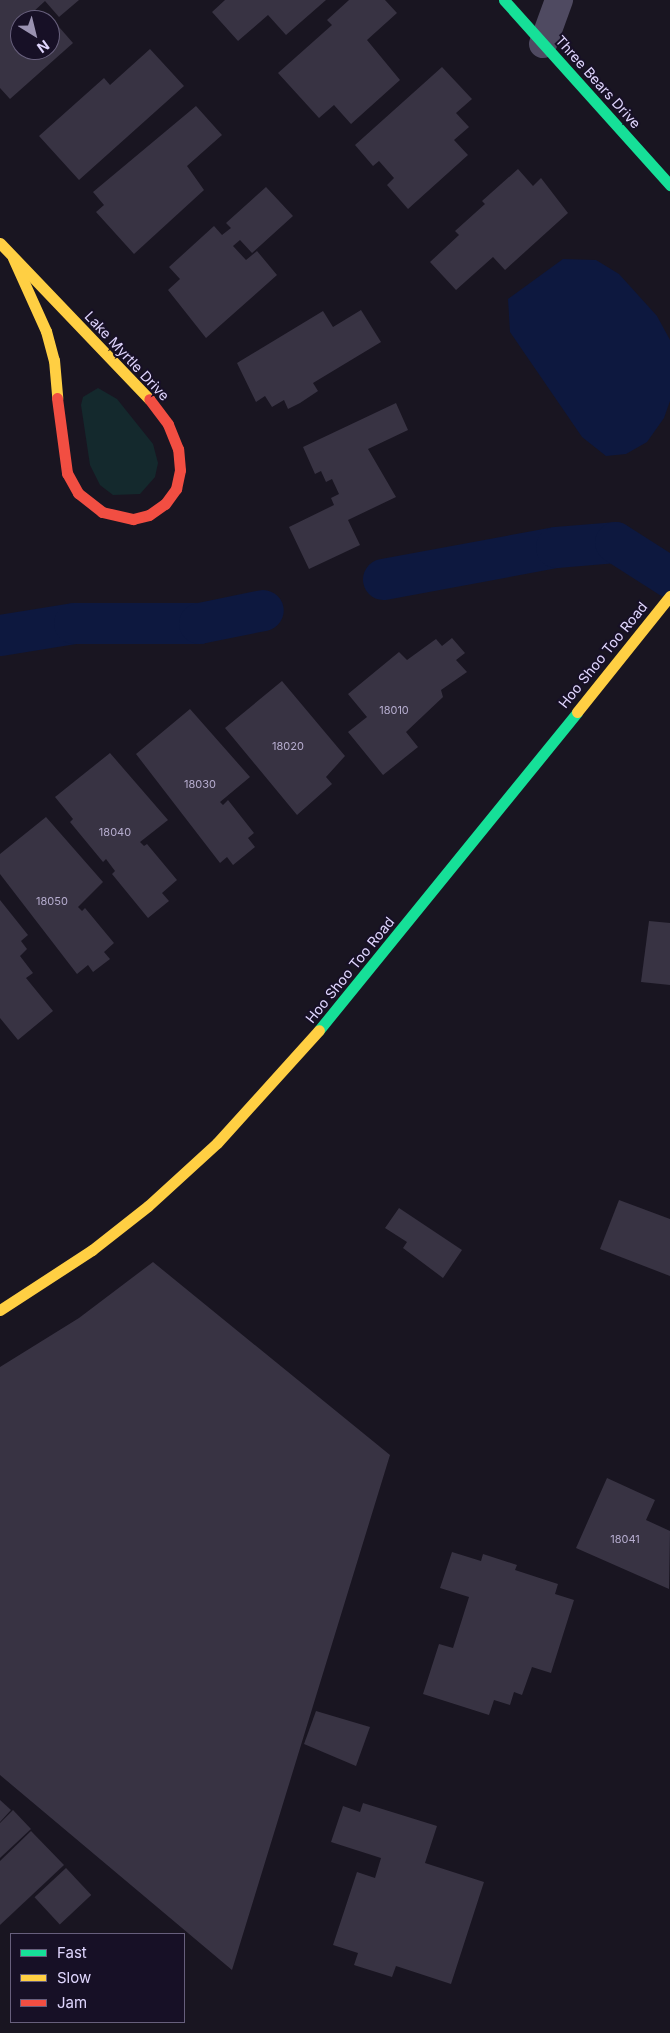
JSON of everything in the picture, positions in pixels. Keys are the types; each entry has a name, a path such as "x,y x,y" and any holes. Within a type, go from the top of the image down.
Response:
{"street":[{"name":"Three Bears Drive","path":"504,0 670,185"},
{"path":"543,44 559,0"},
{"name":"Lake Myrtle Drive","path":"0,243 152,402 168,424 178,449 180,470 176,489 149,515 134,519 102,512 78,493 68,473 60,431 54,360 46,331 13,258"},
{"name":"Hoo Shoo Too Road","path":"0,1310 92,1250 148,1206 217,1143 292,1064 670,596"}],"green space":[{"path":"98,388 117,399 153,444 158,463 155,477 140,494 113,495 100,485 90,465 81,405 83,397"}],"water":[{"path":"563,259 596,260 619,274 657,316 670,340 670,401 664,418 647,442 626,454 606,456 582,437 510,332 508,299"}],"building":[{"path":"0,0 79,0 60,16 60,10 53,10 45,1 35,10 10,10 10,60 54,60 10,99 0,88"},
{"path":"225,0 326,0 286,35 268,15 238,41 212,12"},
{"path":"349,0 385,0 397,13 367,40 400,80 351,124 334,105 319,118 278,73 332,25 327,20"},
{"path":"60,28 73,43 60,55"},
{"path":"150,49 184,86 79,180 39,136 104,78 110,85"},
{"path":"442,67 472,99 456,113 469,127 454,140 468,155 408,209 387,185 394,178 379,161 373,166 355,145"},
{"path":"196,106 222,135 187,166 204,190 134,254 96,212 104,205 93,192"},
{"path":"518,169 533,186 541,178 568,213 505,270 493,257 456,290 430,262 459,235 455,231 485,204 482,201"},
{"path":"266,187 293,216 252,253 240,240 233,246 246,260 257,251 277,275 206,338 168,290 180,279 169,267 214,226 222,235 231,228 226,223"},
{"path":"361,310 381,342 313,383 318,391 288,409 284,400 272,407 265,396 256,402 237,363 323,311 333,327"},
{"path":"396,403 408,430 368,449 396,497 348,520 360,545 309,569 289,527 334,505 331,498 339,494 332,479 326,482 321,471 315,474 303,447"},
{"path":"452,638 465,653 456,660 467,672 441,690 443,697 406,732 418,747 383,775 348,732 367,717 348,694 399,652 407,660 436,639 442,646"},
{"path":"282,681 345,756 326,777 332,784 297,815 225,728"},
{"path":"190,709 250,777 220,802 223,805 228,800 254,833 248,838 255,847 233,865 227,857 220,863 136,754"},
{"path":"110,753 168,820 140,842 144,846 147,844 177,880 162,893 169,901 148,918 112,874 115,871 106,859 103,862 70,822 73,819 55,797"},
{"path":"46,817 103,882 78,907 82,911 85,908 114,943 104,952 110,959 93,972 88,965 77,974 0,874 0,854"},
{"path":"0,900 28,935 21,941 27,949 20,956 33,973 26,978 53,1011 18,1040 0,1018"},
{"path":"649,921 670,923 670,985 641,982"},
{"path":"619,1200 670,1219 670,1276 600,1249"},
{"path":"399,1208 462,1250 443,1278 403,1248 407,1242 385,1228"},
{"path":"153,1262 390,1455 232,1970 0,1775 0,1367 79,1318"},
{"path":"607,1478 655,1500 646,1520 670,1531 669,1589 576,1548"},
{"path":"452,1552 481,1561 483,1554 517,1565 515,1570 558,1584 555,1594 574,1600 551,1673 532,1667 522,1695 514,1692 510,1705 494,1700 489,1715 423,1694 439,1644 453,1648 469,1597 440,1588"},
{"path":"316,1711 370,1727 356,1766 304,1744"},
{"path":"0,1800 11,1810 0,1822"},
{"path":"363,1803 437,1826 425,1863 484,1882 451,1984 396,1966 392,1977 357,1966 354,1965 358,1953 333,1945 357,1872 375,1878 381,1858 331,1842 343,1806 360,1812"},
{"path":"13,1810 31,1829 0,1858 0,1823"},
{"path":"31,1831 64,1865 0,1925 0,1861"},
{"path":"66,1868 91,1895 60,1924 35,1897"}],"waterway":[{"path":"383,579 556,547 615,542 670,577"},
{"path":"0,635 74,623 199,623 263,610"}],"traffic: fast":[{"path":"504,0 670,185"},
{"path":"319,1030 577,712"}],"traffic: slow":[{"path":"0,243 149,399"},
{"path":"13,258 46,331 54,360 57,398"},
{"path":"577,712 670,596"},
{"path":"0,1310 92,1250 148,1206 217,1143 319,1030"}],"traffic: jam":[{"path":"57,398 67,473 78,493 102,512 133,519 149,515 165,504 176,489 180,470 178,449 168,424 149,399"}]}
